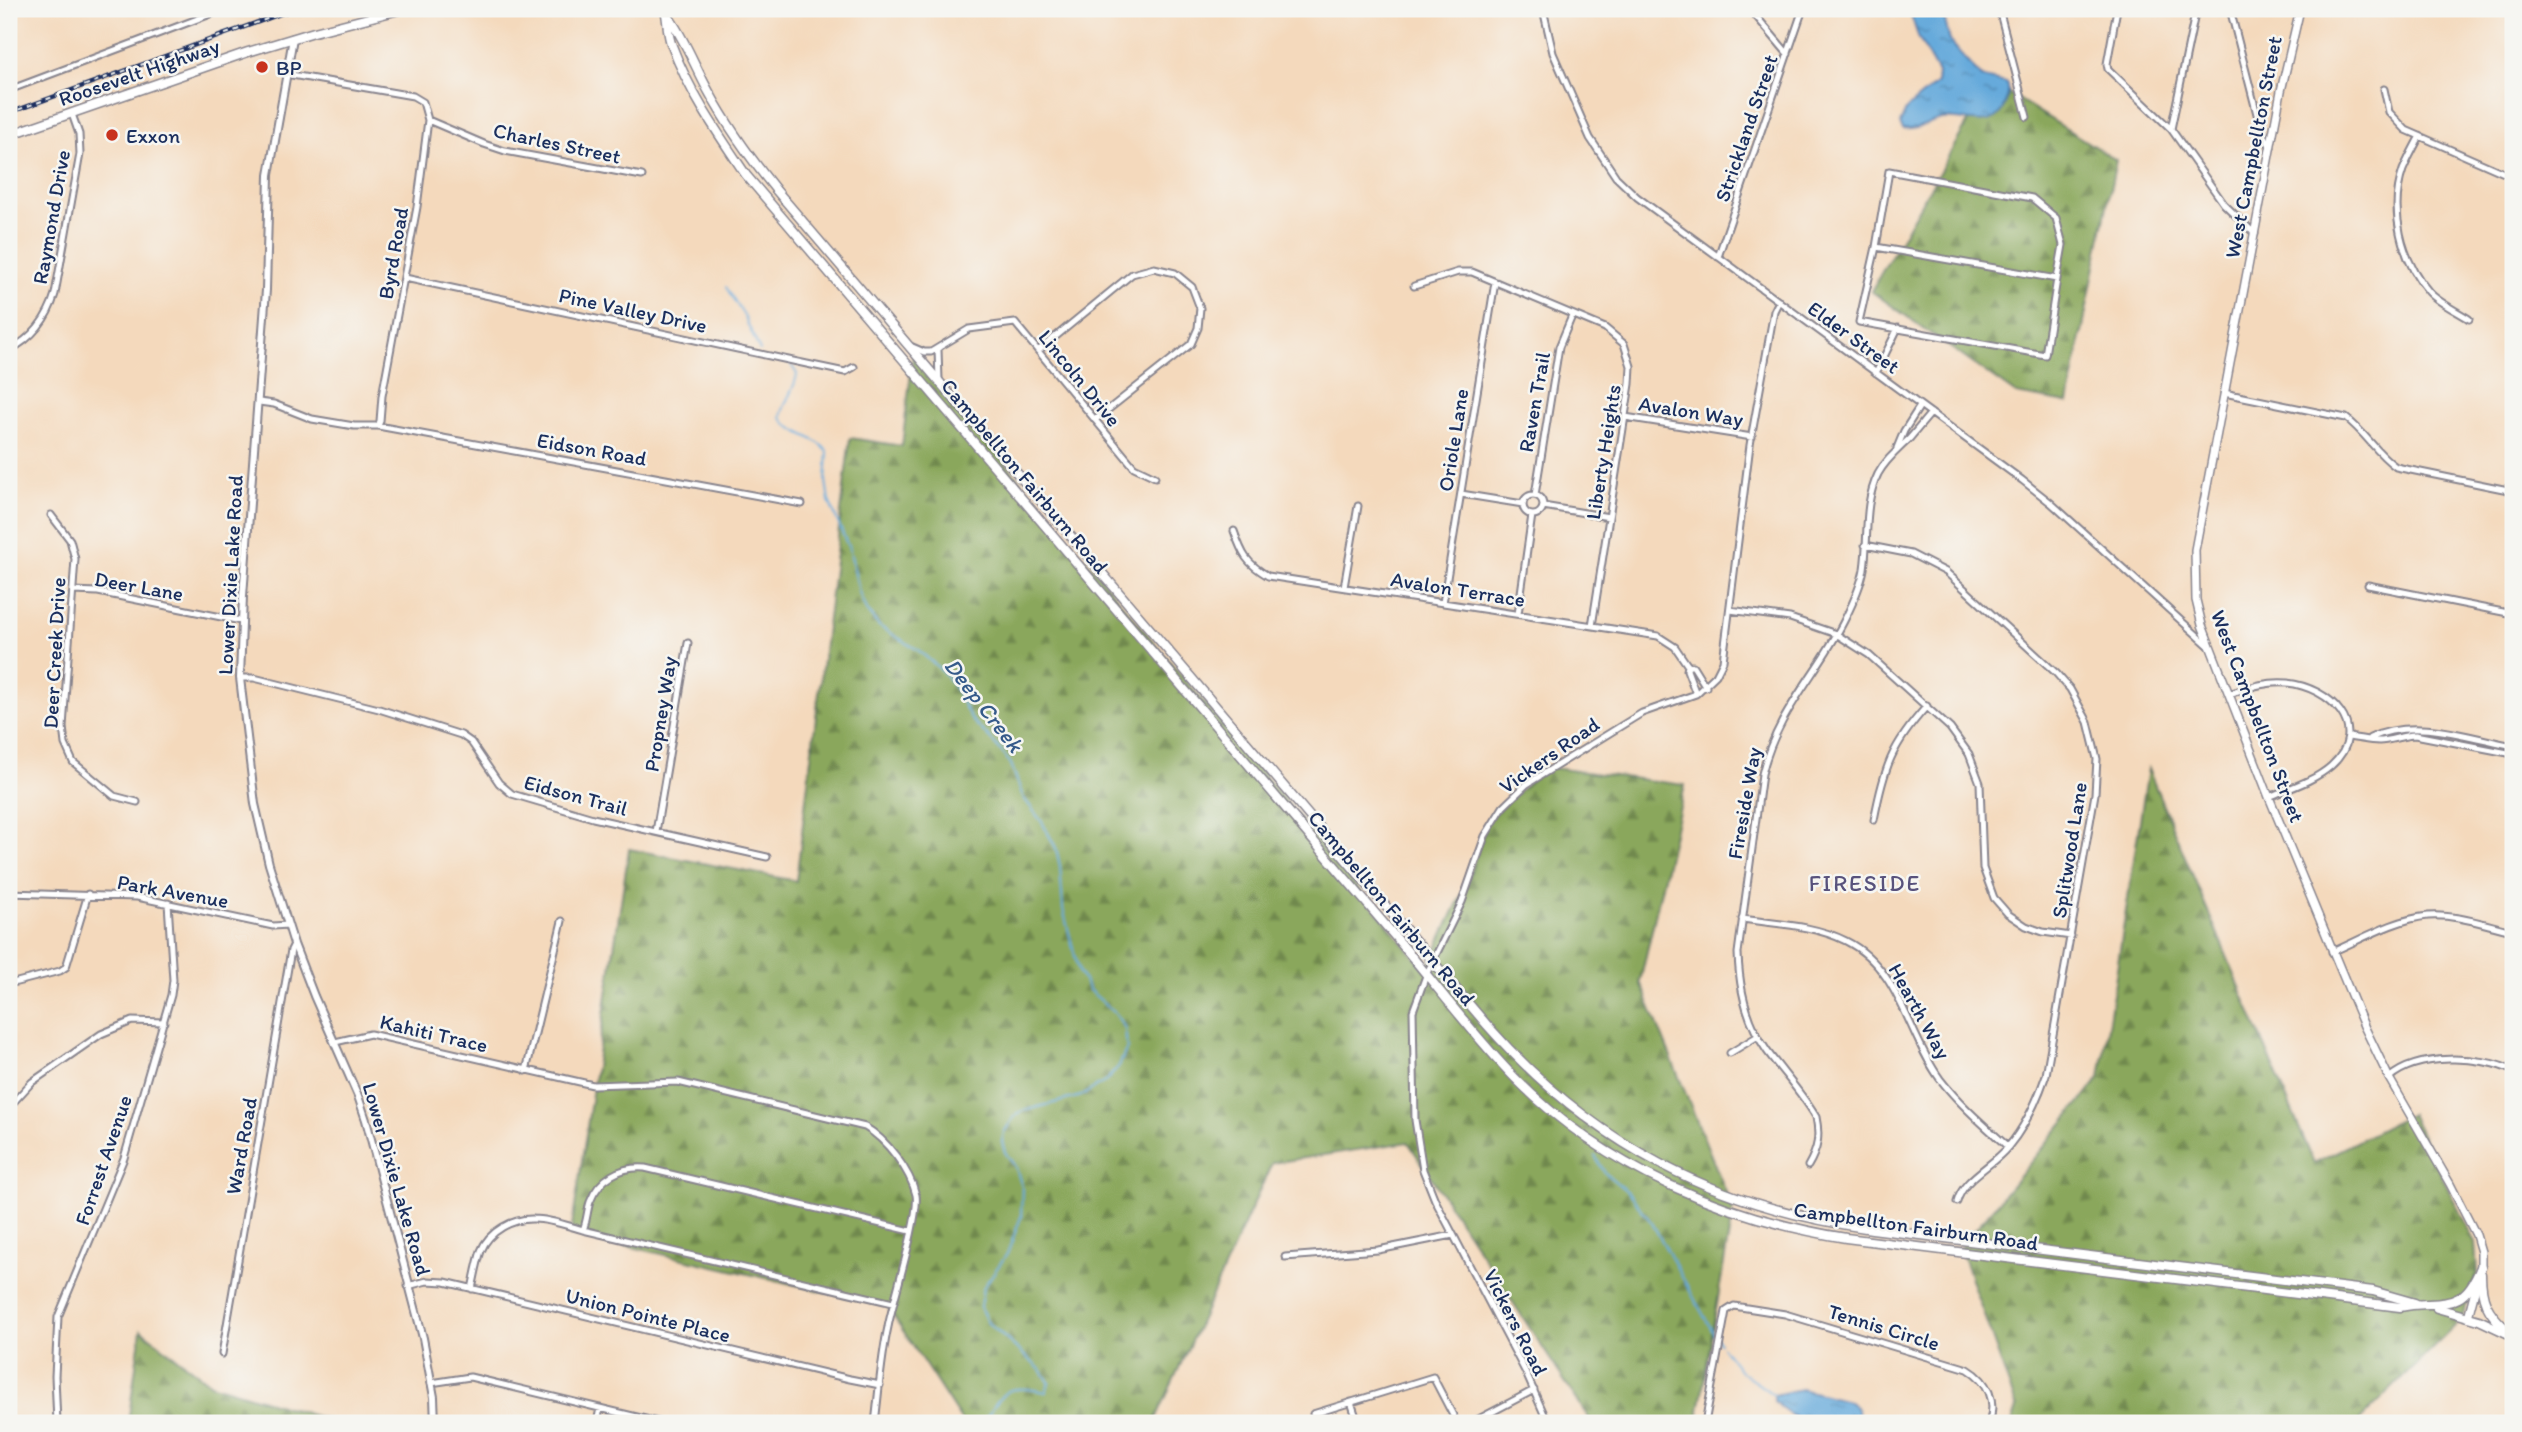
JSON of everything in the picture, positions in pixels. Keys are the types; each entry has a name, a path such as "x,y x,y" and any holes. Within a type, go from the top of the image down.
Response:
{"main road":[{"name":"Roosevelt Highway","path":"9,135 293,38 403,9"},
{"name":"West Campbellton Street","path":"2300,9 2195,550 2196,600 2210,647 2332,951 2389,1078 2476,1235 2481,1252 2481,1267 2468,1317"},
{"name":"Campbellton Fairburn Road","path":"665,11 680,32 719,109 746,151 783,198 1502,1042 1534,1075 1577,1111 1611,1135 1702,1185 1744,1201 1824,1222 2373,1291 2468,1317 2513,1336"},
{"name":"Campbellton Fairburn Road","path":"665,11 671,44 680,65 717,131 746,175 1427,973 1456,1013 1514,1077 1573,1129 1652,1178 1729,1210 1787,1227 1846,1238 2334,1300 2400,1307 2417,1304"},
{"path":"2417,1304 2435,1305 2457,1301 2471,1288 2481,1267"},
{"path":"2481,1267 2481,1288 2487,1309 2513,1336"}],"street":[{"path":"9,90 224,9"},
{"name":"Elder Street","path":"1543,9 1553,53 1590,138 1616,177 1636,197 2051,503 2210,647"},
{"path":"1750,9 1788,54"},
{"name":"Strickland Street","path":"1718,257 1803,9"},
{"path":"1999,9 2027,117"},
{"path":"2117,9 2108,69 2171,129 2224,204 2255,234"},
{"path":"2171,129 2196,9"},
{"path":"2230,9 2260,126 2271,148"},
{"name":"Lower Dixie Lake Road","path":"293,38 269,175 266,289 241,621 240,678 255,804 268,864 294,944 366,1120 423,1338 435,1423"},
{"path":"286,74 413,96 423,102 428,120"},
{"path":"2384,89 2389,112 2406,130 2513,177"},
{"name":"Raymond Drive","path":"9,350 28,338 37,328 48,313 55,294 80,155 79,134 72,114"},
{"name":"Charles Street","path":"428,120 505,151 642,176"},
{"name":"Byrd Road","path":"377,426 417,207 428,120"},
{"path":"2420,136 2403,171 2397,198 2398,225 2404,249 2430,293 2469,319"},
{"path":"1889,171 2032,198 2056,218 2063,245 2057,279 2045,355 1859,322 1889,171"},
{"path":"1876,247 2057,279"},
{"path":"1038,351 1132,274 1154,268 1175,273 1192,287 1200,308 1198,328 1191,344 1095,420"},
{"name":"Liberty Heights","path":"1414,286 1458,272 1472,272 1605,328 1624,344 1631,366 1592,626"},
{"name":"Pine Valley Drive","path":"405,278 845,372 854,367"},
{"name":"Oriole Lane","path":"1443,603 1495,282"},
{"name":"Vickers Road","path":"1548,1423 1423,1170 1417,1140 1413,1011 1427,973 1462,902 1485,836 1492,821 1513,795 1642,713 1696,694 1716,675 1723,661 1752,437 1774,311 1779,301"},
{"name":"Raven Trail","path":"1535,495 1559,347 1572,316"},
{"name":"Lincoln Drive","path":"937,350 950,338 969,328 1015,323 1133,467 1155,477"},
{"path":"1876,373 1898,328"},
{"path":"910,346 924,352 937,350 939,380"},
{"path":"2224,393 2346,418 2356,425 2383,458 2396,467 2513,491"},
{"path":"259,402 274,404 313,419 363,427 377,426"},
{"name":"Fireside Way","path":"1897,448 1920,406"},
{"name":"Fireside Way","path":"1808,1166 1818,1143 1819,1130 1811,1108 1758,1036 1745,1008 1739,979 1738,953 1762,774 1767,750 1780,722 1836,634 1859,588 1864,567 1866,514 1879,471 1931,413"},
{"name":"Avalon Way","path":"1625,417 1752,437"},
{"name":"Eidson Road","path":"377,426 802,504"},
{"path":"1461,494 1523,504"},
{"path":"1535,495 1540,498 1543,506 1541,512 1532,515 1526,512 1523,504 1528,496 1535,495"},
{"path":"1344,587 1358,506"},
{"path":"1543,506 1609,517"},
{"name":"Deer Creek Drive","path":"51,515 70,540 75,559 63,727 65,744 73,762 114,796 137,802"},
{"path":"1518,614 1532,515"},
{"name":"Avalon Terrace","path":"1234,531 1241,553 1254,567 1268,576 1658,636 1675,647 1688,666 1696,694"},
{"name":"Splitwood Lane","path":"1865,545 1911,554 1946,572 2056,673 2081,707 2094,740 2097,778 2046,1075 2029,1116 2008,1147 1989,1167 1964,1186 1956,1202"},
{"path":"2368,586 2513,614"},
{"name":"Deer Lane","path":"73,591 98,592 241,621"},
{"path":"1730,610 1790,618 1836,634 1869,654 1927,706 1959,738 1977,770 1982,797 1983,868 1994,898 2008,914 2026,926 2043,932 2071,936"},
{"name":"Propney Way","path":"656,832 688,643"},
{"name":"Avalon Terrace","path":"1688,666 1693,666 1706,687"},
{"name":"Eidson Trail","path":"240,678 254,678 345,700 445,728 471,742 499,783 512,794 593,818 767,857"},
{"path":"2229,694 2269,683 2304,686 2337,704 2344,715 2348,737 2344,751 2329,768 2305,782 2269,797"},
{"path":"1874,820 1881,780 1891,755 1906,729 1927,706"},
{"path":"2370,738 2381,733 2417,727 2513,746"},
{"path":"2348,737 2378,741 2415,735 2513,754"},
{"name":"Park Avenue","path":"9,893 137,897 273,926 288,925"},
{"path":"9,984 60,971 66,967 88,894"},
{"name":"Forrest Avenue","path":"57,1423 55,1376 58,1317 120,1168 164,1021 173,980 168,903"},
{"path":"2332,951 2407,920 2428,916 2449,917 2513,931"},
{"name":"Hearth Way","path":"1742,919 1826,933 1847,941 1867,955 1891,983 1940,1079 1958,1100 2008,1147"},
{"path":"526,1071 562,921"},
{"name":"Ward Road","path":"222,1354 294,944"},
{"path":"9,1107 32,1083 101,1034 132,1021 164,1021"},
{"name":"Kahiti Trace","path":"335,1042 370,1034 593,1085 678,1082 865,1127 886,1143 911,1180 916,1203 893,1303 875,1423"},
{"path":"1730,1053 1758,1036"},
{"path":"2389,1078 2401,1070 2441,1059 2458,1058 2489,1062 2513,1071"},
{"path":"583,1230 597,1188 618,1171 633,1167 911,1231"},
{"path":"472,1289 482,1250 489,1237 513,1222 535,1219 893,1303"},
{"path":"1285,1257 1378,1250 1453,1235"},
{"name":"Union Pointe Place","path":"408,1286 427,1281 445,1282 880,1385"},
{"name":"Tennis Circle","path":"1705,1423 1727,1308 1734,1306 1785,1314 1968,1369 1983,1381 1989,1390 1992,1409 1989,1423"},
{"path":"431,1383 470,1377 662,1423"},
{"path":"1313,1414 1433,1377 1457,1423"},
{"path":"1471,1423 1534,1390"},
{"path":"1351,1402 1358,1423"},
{"path":"597,1423 600,1408"}],"green space":[{"path":"1991,82 2116,160 2068,403 2016,394 1871,291"},
{"path":"913,355 1426,971 1468,881 1488,819 1546,767 1685,785 1640,982 1733,1209 1697,1423 1592,1423 1408,1142 1272,1163 1154,1423 963,1423 887,1306 571,1233 629,849 796,881 850,438 902,446"},
{"path":"2148,769 2314,1163 2411,1114 2475,1243 2477,1274 2461,1320 2357,1423 2012,1423 2017,1408 1960,1248 2100,1078"},
{"path":"141,1330 211,1384 338,1423 128,1423"}],"water":[{"path":"1909,9 1936,9 1945,21 1950,41 1969,64 1983,78 2007,83 2006,101 2000,113 1993,119 1977,122 1941,119 1918,128 1903,129 1900,124 1907,108 1937,83 1938,73 1919,39"},
{"path":"1801,1389 1848,1401 1856,1407 1862,1423 1804,1420 1783,1410 1774,1401 1774,1395"}],"waterway":[{"name":"Deep Creek","path":"726,287 744,316 760,351"},
{"name":"Deep Creek","path":"790,363 797,374 781,418 792,429 817,442 828,452 826,481 829,501 850,551 866,610 879,626 918,650 940,669 954,686 971,719 1011,764 1023,797 1042,822 1056,848 1063,909 1079,972 1089,990 1114,1012 1125,1028 1127,1048 1119,1066 1106,1081 1081,1096 1023,1111 1014,1117 1004,1132 1002,1142 1005,1152 1016,1168 1022,1187 1021,1217 1007,1254 983,1288 980,1307 988,1323 1042,1371 1049,1382 1046,1392 1021,1389 1007,1392 983,1423"},
{"path":"1595,1156 1605,1173 1628,1192 1652,1223 1719,1343"},
{"path":"1722,1347 1740,1371 1774,1395"}],"railway":[{"path":"9,113 294,9"}],"place":[{"name":"BP","path":"262,67"},
{"name":"Exxon","path":"112,135"}],"district":[{"name":"FIRESIDE","path":"1865,883"}]}
